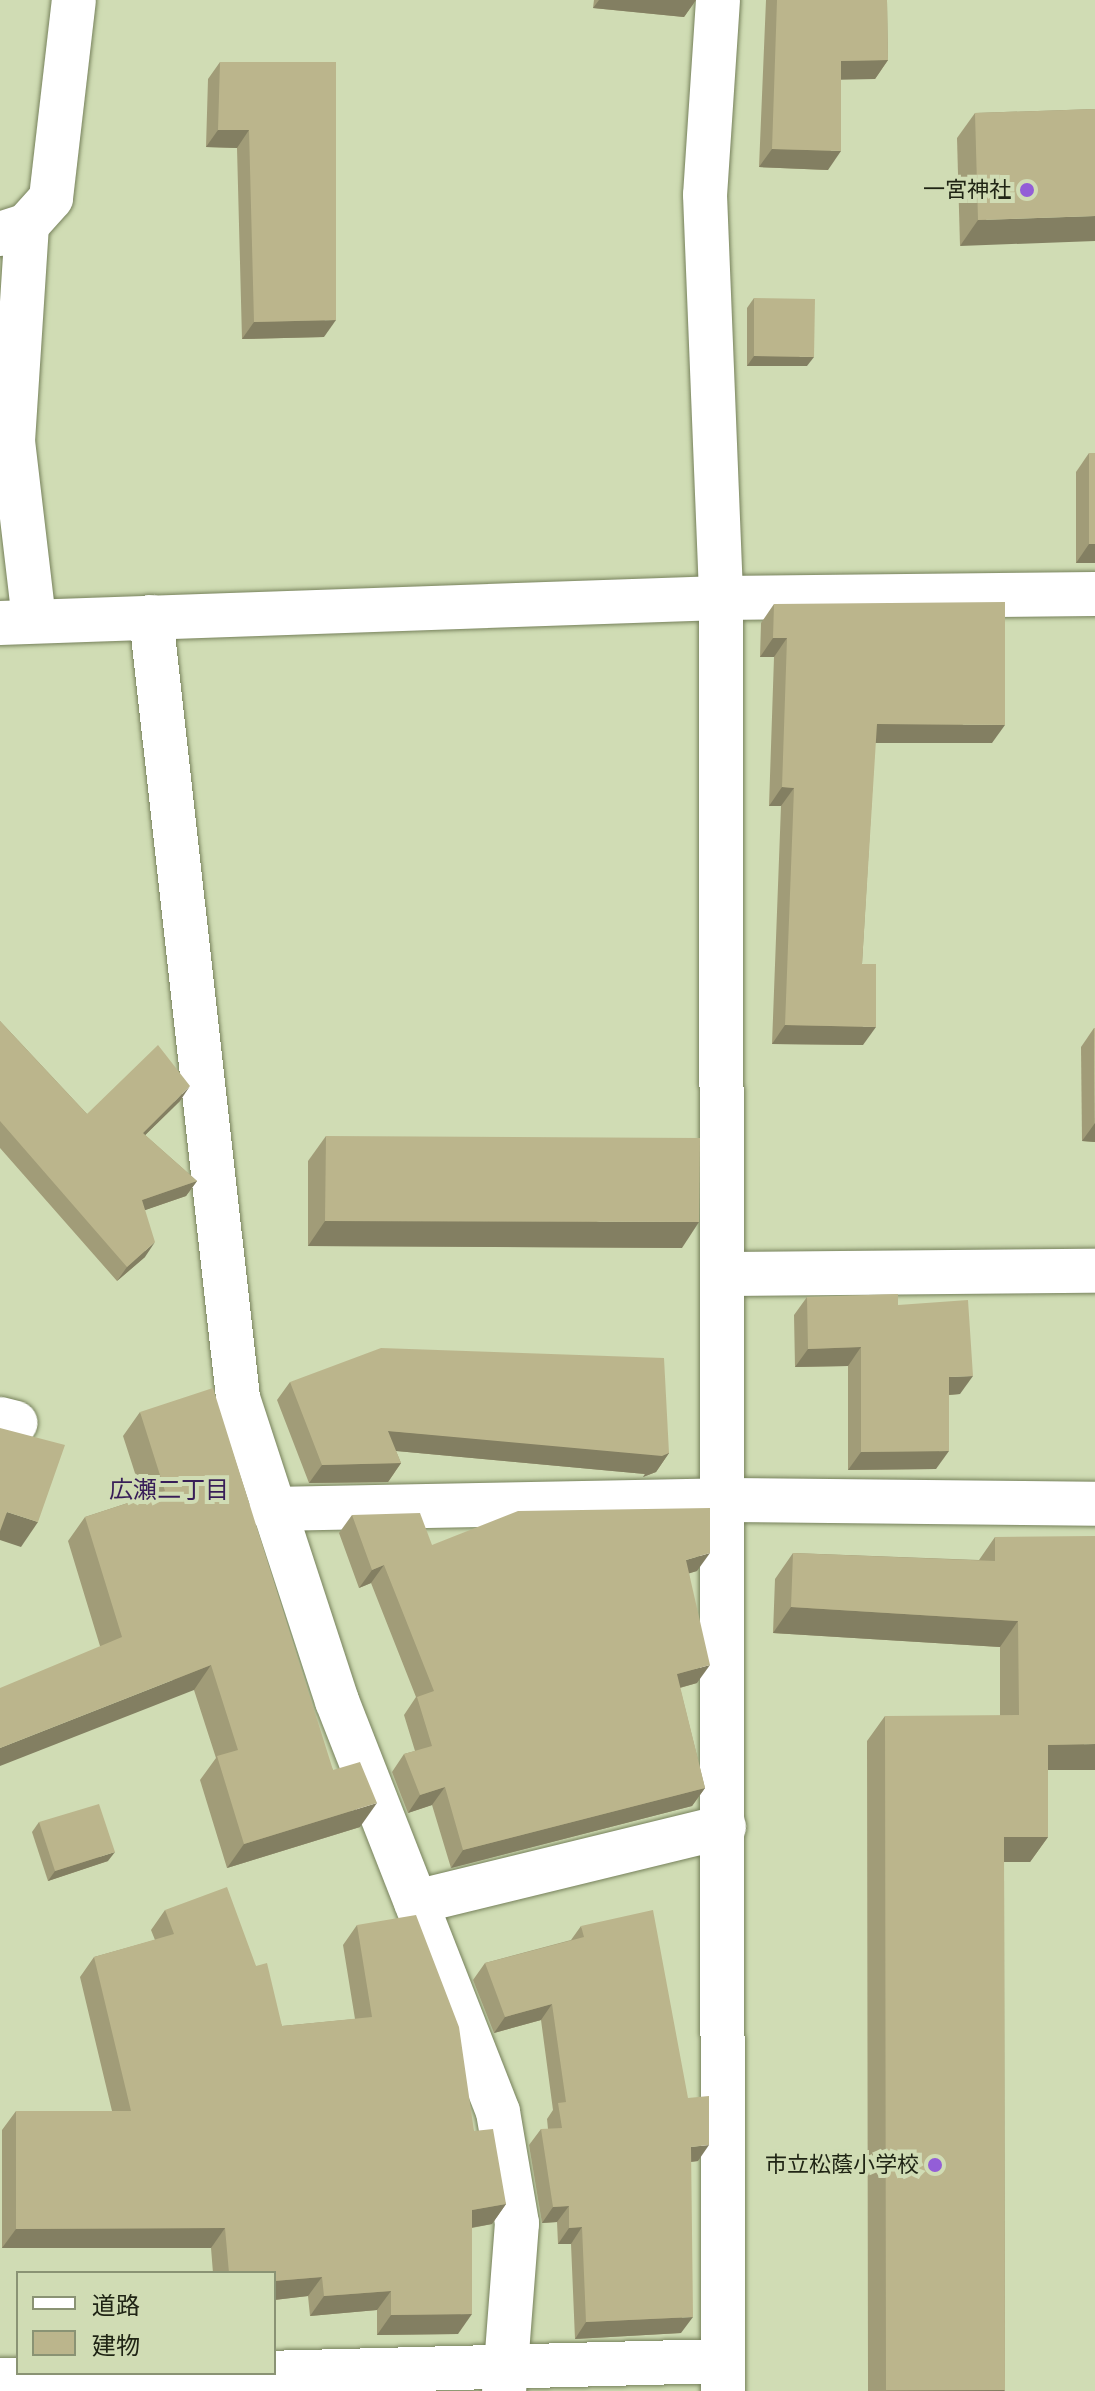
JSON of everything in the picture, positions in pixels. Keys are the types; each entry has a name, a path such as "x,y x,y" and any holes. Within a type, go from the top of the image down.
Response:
{"street":[{"path":"74,0 51,198 13,229 17,622 721,598 1095,594"},
{"path":"0,2380 505,2382 722,2376 726,1500 721,598 705,195 718,0"},
{"path":"151,617 210,1100 224,1301 238,1398 271,1509 416,1902 498,2112 517,2223 505,2382"},
{"path":"724,1274 1095,1271"},
{"path":"271,1509 726,1500 1095,1504"},
{"path":"416,1902 724,1827"}],"building":[{"path":"777,0 887,0 888,60 841,61 841,151 772,149"},
{"path":"220,62 336,62 336,320 254,322 249,130 218,130"},
{"name":"一宮神社","path":"1095,109 1095,216 978,220 975,113"},
{"path":"754,298 815,299 814,357 754,356"},
{"path":"1089,453 1095,453 1095,544 1089,544"},
{"path":"1005,602 1005,725 877,724 862,964 876,964 876,1027 785,1025 794,788 782,787 787,638 773,638 774,604"},
{"path":"0,1021 87,1114 158,1045 190,1086 143,1133 197,1181 142,1200 155,1242 127,1267 0,1121"},
{"path":"1094,1028 1095,1028 1095,1123"},
{"path":"326,1136 700,1138 699,1222 325,1221"},
{"path":"898,1294 898,1305 968,1300 973,1376 949,1377 949,1451 861,1452 861,1347 808,1349 807,1297"},
{"path":"381,1348 664,1358 669,1453 662,1456 388,1431 401,1463 322,1465 290,1382"},
{"path":"213,1388 333,1770 360,1762 377,1803 244,1844 217,1756 238,1750 211,1665 0,1748 0,1688 122,1637 85,1517 165,1491 140,1412"},
{"path":"0,1428 65,1445 38,1522 7,1512 0,1531"},
{"path":"710,1508 710,1553 686,1560 710,1665 677,1674 705,1788 463,1850 445,1787 420,1795 404,1754 432,1746 417,1697 434,1691 384,1565 372,1570 352,1515 420,1513 432,1545 518,1511"},
{"path":"1095,1536 1095,1744 1048,1745 1048,1837 1004,1837 1005,2390 886,2390 885,1716 1019,1715 1018,1621 791,1607 793,1553 995,1561 995,1537"},
{"path":"99,1804 115,1852 55,1871 39,1822"},
{"path":"227,1887 256,1966 267,1963 282,2026 372,2017 357,1925 416,1915 459,2027 474,2131 493,2129 506,2204 472,2210 472,2314 391,2315 391,2291 324,2296 322,2277 276,2281 276,2271 229,2271 225,2228 16,2229 16,2111 131,2111 94,1957 174,1934 165,1910"},
{"path":"653,1910 688,2098 709,2096 709,2145 691,2147 693,2317 586,2322 582,2227 569,2228 569,2206 553,2207 541,2129 562,2128 558,2103 566,2102 552,2004 505,2017 485,1963 584,1937 581,1926"}],"place":[{"name":"一宮神社","path":"1027,190"},
{"name":"市立松蔭小学校","path":"935,2165"}],"district":[{"name":"広瀬二丁目","path":"169,1490"}]}
